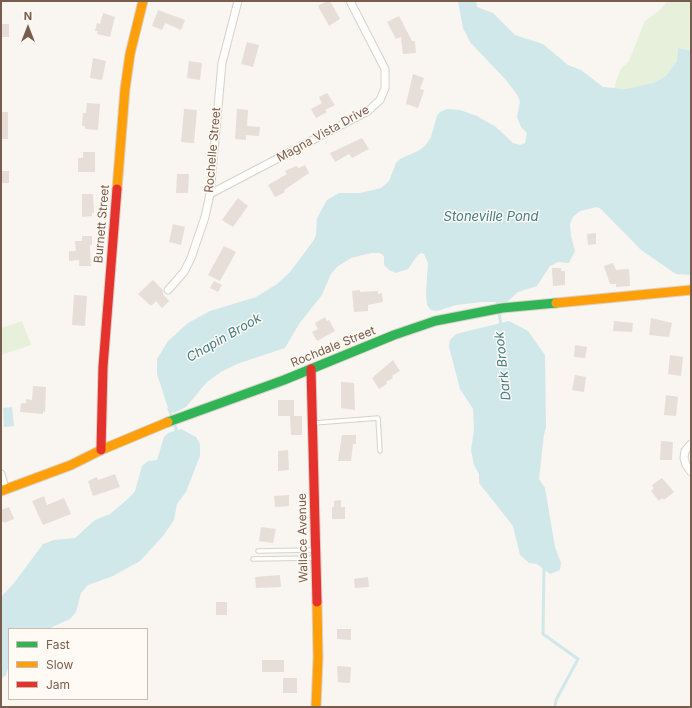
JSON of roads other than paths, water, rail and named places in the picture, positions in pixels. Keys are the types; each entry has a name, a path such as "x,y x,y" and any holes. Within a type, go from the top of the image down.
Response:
{"street":[{"name":"Burnett Street","path":"101,450 103,367 125,89 130,54 143,1"},
{"name":"Rochelle Street","path":"168,290 184,272 202,229 210,194 221,70 226,44 238,1"},
{"name":"Magna Vista Drive","path":"210,194 368,111 380,100 385,88 385,69 350,1"},
{"name":"Rochdale Street","path":"3,490 71,465 101,450 162,424 311,369 424,325 456,316 497,309 647,296 691,290"},
{"name":"Wallace Avenue","path":"311,369 314,423 315,554 318,658 316,707"},
{"path":"691,444 685,451 684,458 686,465 691,472"},
{"path":"1,474 3,490"}],"lane":[{"path":"314,423 378,418 380,451"},
{"path":"258,551 315,554"},
{"path":"253,559 315,554"}],"water":[{"name":"Stoneville Pond","path":"458,1 476,1 477,7 493,13 515,35 543,44 568,65 581,70 603,87 625,89 653,83 666,76 677,61 678,48 691,52 691,275 676,274 641,250 601,209 597,207 580,211 573,217 570,224 571,236 575,251 569,263 558,262 550,266 537,286 518,292 507,302 482,302 456,305 437,311 431,310 427,305 426,293 428,263 424,254 421,253 417,256 408,269 396,273 389,270 384,265 384,256 380,253 371,253 351,258 337,267 331,274 322,295 299,324 285,348 237,364 221,372 207,382 186,407 174,413 169,411 157,374 157,359 168,341 188,323 210,311 256,297 277,284 290,272 314,240 316,235 317,218 327,200 339,193 360,193 381,188 389,181 396,163 400,159 418,151 425,146 431,137 437,116 440,112 447,109 460,110 477,116 496,127 513,143 520,145 525,143 527,133 521,127 517,117 520,102 518,96 506,80 470,42 463,28"},
{"path":"509,321 528,331 545,355 546,428 539,479 545,488 555,547 561,563 560,570 550,574 537,564 529,563 520,555 513,526 479,483 479,474 474,465 471,450 474,430 473,409 460,389 449,347 450,340 456,334"},
{"path":"12,407 14,426 4,427 3,408"},
{"path":"181,429 196,437 200,444 200,456 186,492 177,504 174,520 163,536 140,561 113,576 88,585 81,593 76,612 70,619 50,628 8,628 8,668 6,675 1,679 1,597 14,583 43,544 54,540 75,538 95,520 110,514 130,497 135,491 142,466 148,461 157,460 164,437 168,433"}],"waterway":[{"name":"Dark Brook","path":"497,298 501,326"},
{"name":"Chapin Brook","path":"169,409 177,432"},
{"name":"Dark Brook","path":"544,566 543,634 578,659 556,700 555,707"}]}
